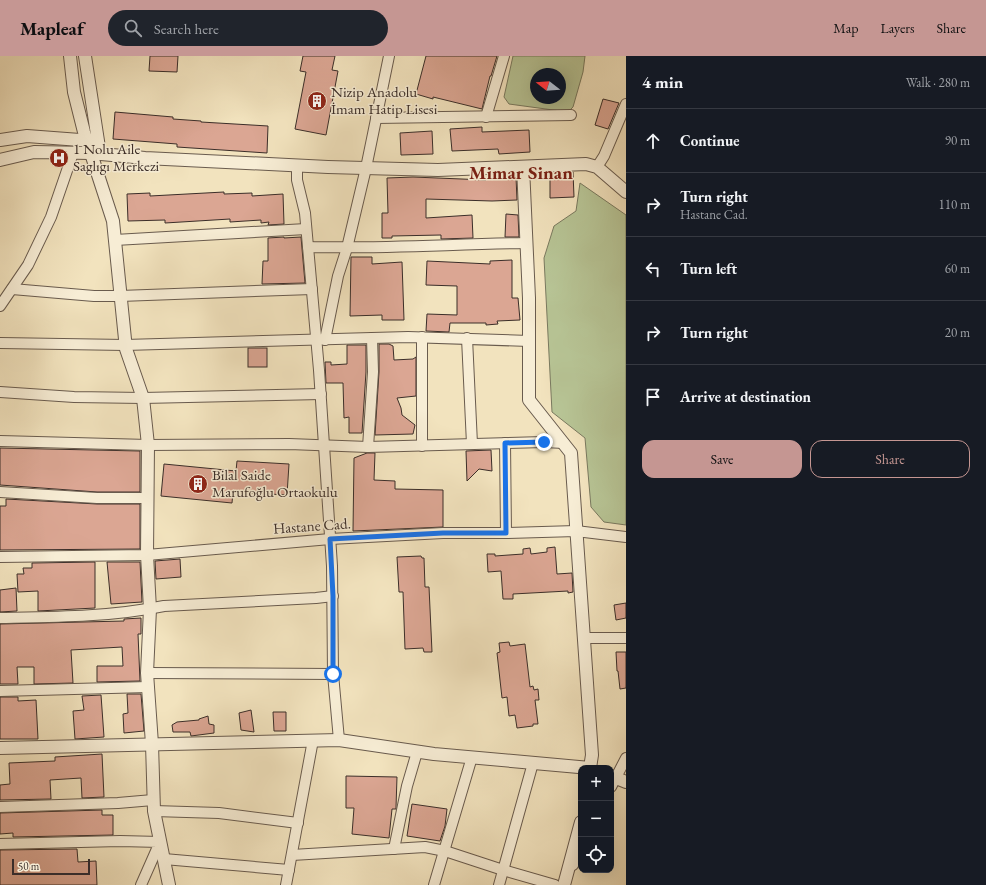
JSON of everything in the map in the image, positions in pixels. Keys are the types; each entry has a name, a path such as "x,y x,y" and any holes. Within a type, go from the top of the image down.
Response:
{"street":[{"path":"70,56 74,92 92,141 113,222 125,345 143,398 148,445 147,555 150,609 148,687 152,744 153,806 169,885"},
{"path":"85,56 92,141"},
{"path":"321,340 347,248 366,168 389,56"},
{"path":"486,117 504,56"},
{"path":"597,167 604,156 626,104"},
{"path":"376,118 571,115"},
{"path":"0,140 27,136 92,141"},
{"path":"0,160 34,152 95,153 145,158 438,170 586,164 597,167 626,192"},
{"path":"0,306 28,265 52,217 73,153"},
{"path":"297,165 297,180 305,213 312,289 321,340 321,394 333,596 333,674 339,740"},
{"path":"523,167 529,298 529,400 571,453 592,755 590,765"},
{"path":"115,240 306,229"},
{"path":"308,247 347,248 526,243"},
{"path":"12,288 94,296 312,289"},
{"path":"0,343 125,345 422,337 529,341"},
{"path":"422,337 422,446"},
{"path":"368,447 373,372 372,338"},
{"path":"467,338 472,444"},
{"path":"0,392 74,397 143,398 321,394"},
{"path":"0,441 148,445 324,445 368,447 505,443 564,443"},
{"path":"505,443 506,533"},
{"path":"0,492 97,498 148,498"},
{"name":"Hastane Cad.","path":"0,557 147,555 330,539 443,533 576,531 626,537"},
{"path":"0,618 79,616 150,609 164,606 333,596"},
{"path":"583,638 626,638"},
{"path":"148,673 333,674"},
{"path":"0,691 148,687"},
{"path":"286,885 313,740"},
{"path":"0,748 339,740 417,752 578,767"},
{"path":"394,849 407,786 417,752"},
{"path":"434,885 472,758"},
{"path":"616,781 626,758"},
{"path":"499,885 533,763"},
{"path":"0,807 118,803 219,813 298,823"},
{"path":"561,884 578,831"},
{"path":"0,844 120,841 160,842"},
{"path":"141,885 160,842"},
{"path":"292,855 425,847 445,850 503,870 561,884"},
{"path":"561,884 578,854"},
{"path":"164,859 289,870"}],"green space":[{"path":"513,56 585,56 583,72 573,107 568,112 509,104 504,97"},
{"path":"580,183 626,215 626,525 604,522 591,507 585,438 552,412 544,258 554,226 576,211"}],"building":[{"path":"150,56 178,56 177,72 149,71"},
{"name":"Nizip Anadolu İmam Hatip Lisesi","path":"303,56 335,56 332,70 338,71 326,135 295,129 306,72 300,71"},
{"path":"426,56 497,56 490,76 482,109 416,94"},
{"path":"603,99 619,103 608,129 595,125"},
{"path":"115,112 173,117 173,119 201,122 268,126 267,153 177,147 177,144 113,139"},
{"path":"482,127 482,132 529,130 530,152 499,154 498,149 452,151 450,129"},
{"path":"432,131 433,154 401,155 400,133"},
{"path":"573,172 574,197 550,198 550,173"},
{"path":"413,177 486,180 516,177 517,200 492,201 426,199 426,218 472,215 473,238 441,239 441,235 392,236 392,238 382,238 382,213 388,213 387,178"},
{"path":"224,192 224,194 252,193 252,196 283,194 284,224 268,225 269,222 261,223 261,220 230,222 230,219 165,223 165,220 128,221 127,194 150,193 150,196"},
{"path":"506,214 518,215 519,237 505,237"},
{"path":"301,237 305,283 262,284 263,261 268,261 268,238"},
{"path":"351,257 372,257 372,264 402,262 404,320 382,320 382,315 350,316"},
{"path":"512,260 512,298 518,298 520,320 497,321 498,324 486,325 486,323 450,323 449,332 426,331 427,314 457,315 457,286 426,285 427,261 490,264 490,261"},
{"path":"379,344 389,344 393,346 394,360 413,359 416,357 416,396 397,398 402,415 415,425 413,434 375,435 379,372"},
{"path":"347,345 366,345 366,372 362,433 349,433 349,417 344,418 343,383 326,383 325,362 331,362 331,365 347,364"},
{"path":"248,348 267,348 267,367 248,367"},
{"path":"0,448 140,451 140,492 97,492 0,485"},
{"path":"491,450 492,471 479,469 467,481 466,451"},
{"path":"367,453 375,453 374,480 395,481 395,489 443,490 443,527 353,531 354,458"},
{"path":"237,461 289,464 287,495 233,492 232,503 161,496 164,464 236,471"},
{"path":"6,499 97,504 140,504 140,549 0,550 0,506 6,506"},
{"path":"555,547 557,574 572,573 573,592 513,594 513,599 503,599 501,571 488,572 487,554 495,554 495,556 523,554 523,549 530,548 531,554 547,552 547,548"},
{"path":"421,556 424,558 425,587 429,587 432,652 424,652 423,648 405,649 403,592 399,592 397,557"},
{"path":"180,559 181,577 156,579 155,561"},
{"path":"95,562 95,608 38,611 38,591 18,592 17,574 24,574 23,568 32,568 32,563"},
{"path":"107,562 140,562 142,602 111,604"},
{"path":"16,588 17,611 0,612 0,590"},
{"path":"626,603 626,618 616,620 614,605"},
{"path":"141,618 141,634 138,634 140,681 97,682 97,666 123,666 122,647 71,650 73,683 34,684 34,667 17,667 18,684 0,684 0,624 124,621 124,619"},
{"path":"509,642 510,646 525,644 530,687 533,686 534,690 538,689 539,700 535,700 538,724 533,724 533,726 517,728 515,715 509,716 507,697 502,698 497,653 500,652 499,643"},
{"path":"616,652 626,652 626,688 620,689"},
{"path":"127,694 141,694 144,731 124,733 123,714 128,713"},
{"path":"101,695 104,737 75,739 73,711 84,710 82,696"},
{"path":"0,697 18,697 18,701 36,700 38,739 0,739"},
{"path":"251,710 254,732 241,730 239,713"},
{"path":"273,712 286,712 286,731 274,731"},
{"path":"208,716 209,724 214,725 214,733 191,736 190,732 173,732 172,725 177,722 199,720"},
{"path":"102,754 104,797 82,798 81,778 50,780 51,799 0,800 0,785 10,784 9,763 55,761 55,757"},
{"path":"346,776 397,777 396,809 392,809 389,838 352,834 354,808 346,808"},
{"path":"412,804 447,809 445,826 440,841 407,836"},
{"path":"102,810 102,815 113,815 113,835 13,837 13,833 0,834 0,813"},
{"path":"77,849 78,862 96,861 97,885 0,885 0,850"}],"place":[{"name":"Nizip Anadolu İmam Hatip Lisesi","path":"317,101"},
{"name":"1 Nolu Aile Saglıgı Merkezi","path":"59,158"},
{"name":"Bilal Saide Marufoğlu Ortaokulu","path":"198,484"}],"district":[{"name":"Mimar Sinan","path":"521,172"}],"route":[{"path":"333,674 333,596 330,539 443,533 506,533 505,443 544,442"}]}
